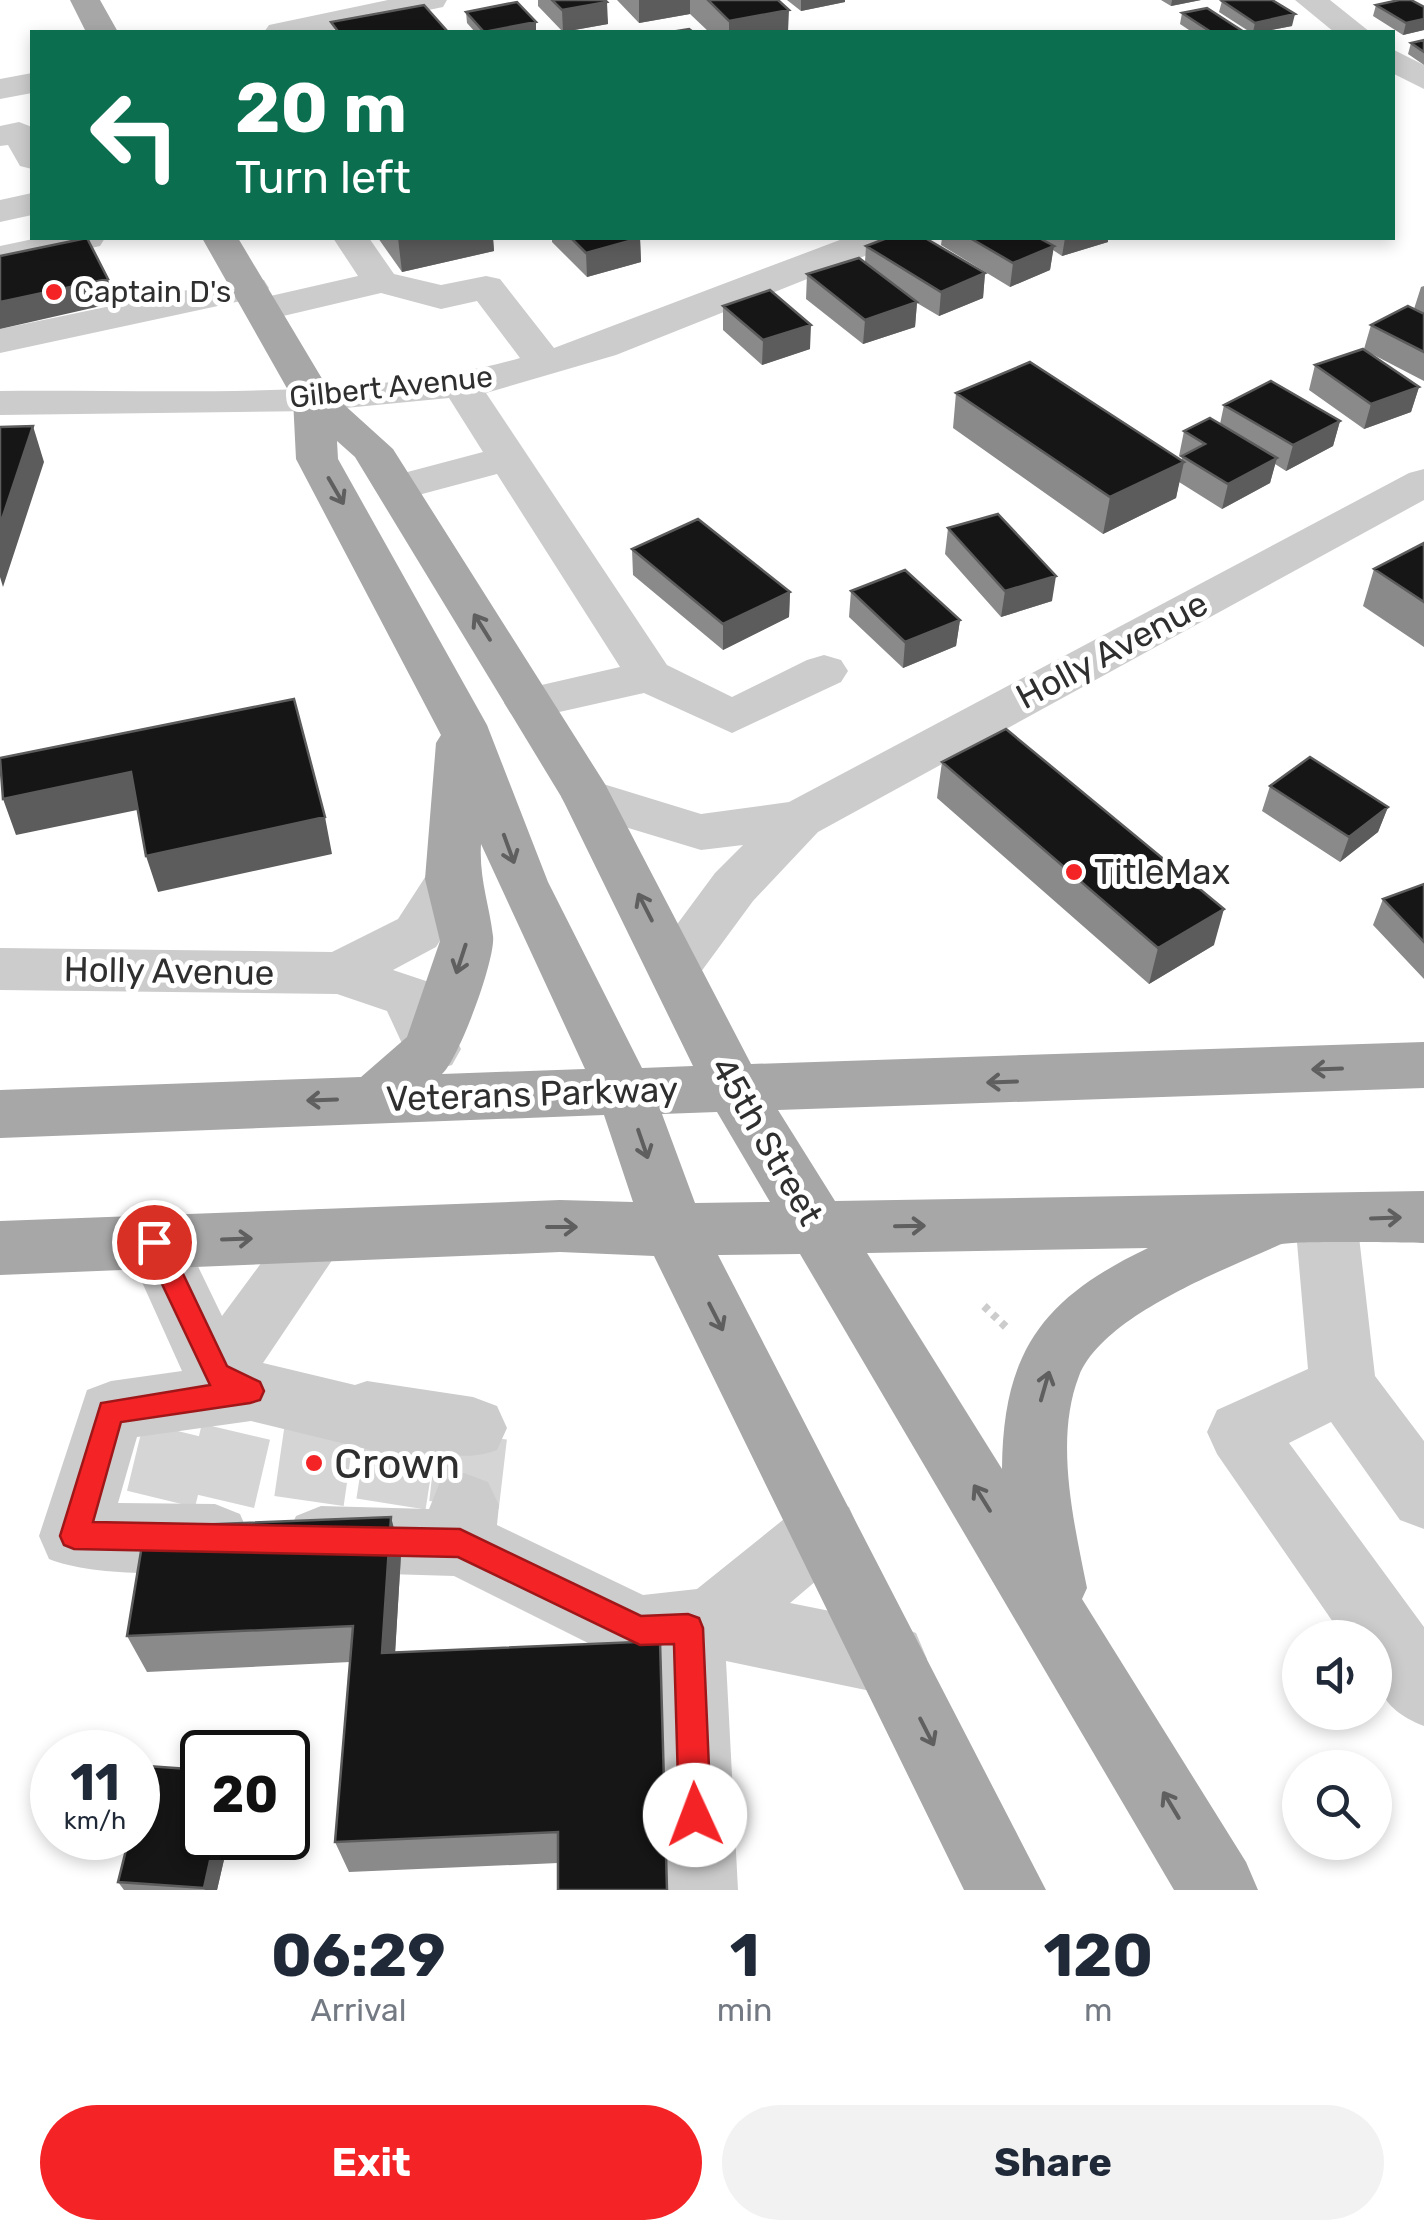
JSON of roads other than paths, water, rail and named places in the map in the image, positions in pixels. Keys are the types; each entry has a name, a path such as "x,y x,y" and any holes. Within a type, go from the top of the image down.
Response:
{"main road":[{"path":"85,0 101,30"},
{"name":"45th Street","path":"221,240 314,399 372,449 587,797 675,965 734,1089 1218,1890"},
{"name":"45th Street","path":"314,399 318,459 462,725 521,882 624,1089 673,1230 1006,1890"},
{"path":"376,1098 432,1049 467,941 452,880 462,725"},
{"name":"Veterans Parkway","path":"0,1114 624,1089 734,1089 1424,1065"},
{"path":"0,1248 560,1226 673,1230 1424,1216"},
{"path":"1057,1620 1038,1514 1039,1408 1055,1354 1099,1307 1162,1270 1302,1220"}],"street":[{"path":"288,30 386,4 432,0"},
{"path":"1310,0 1351,30"},
{"path":"1395,61 1424,80"},
{"path":"0,89 30,83"},
{"path":"0,136 18,132 30,155"},
{"path":"0,211 30,204"},
{"path":"0,257 77,240"},
{"path":"352,240 381,282"},
{"name":"Gilbert Avenue","path":"0,403 314,399 460,384 602,348 872,240"},
{"path":"0,341 256,298 381,282 441,297 486,287 544,364"},
{"path":"460,384 650,676 732,717 824,671"},
{"path":"396,488 508,458"},
{"name":"Holly Avenue","path":"675,965 734,886 800,819 1424,482"},
{"path":"528,702 650,676"},
{"name":"Holly Avenue","path":"587,797 702,832 800,819"},
{"name":"Holly Avenue","path":"339,973 416,933 452,880"},
{"name":"Holly Avenue","path":"0,969 339,973 408,997 432,1049"},
{"path":"1302,1220 1343,1385 1424,1497"},
{"path":"222,1403 318,1235"},
{"path":"154,1242 222,1403"},
{"path":"1343,1385 1242,1432 1424,1689"},
{"path":"222,1403 320,1425"},
{"path":"222,1403 403,1427"},
{"path":"473,1428 222,1403 111,1412 74,1536 186,1518 462,1524 640,1631 700,1626 890,1659"},
{"path":"700,1626 824,1530"},
{"path":"698,1890 700,1626"}],"tunnel":[{"path":"161,1499 180,1421"},
{"path":"220,1500 238,1423"},
{"path":"309,1501 320,1425"},
{"path":"391,1504 403,1427"},
{"path":"464,1505 473,1428"}],"place":[{"name":"Captain D's","path":"54,292"},
{"name":"TitleMax","path":"1074,872"},
{"name":"Crown","path":"314,1463"}]}
